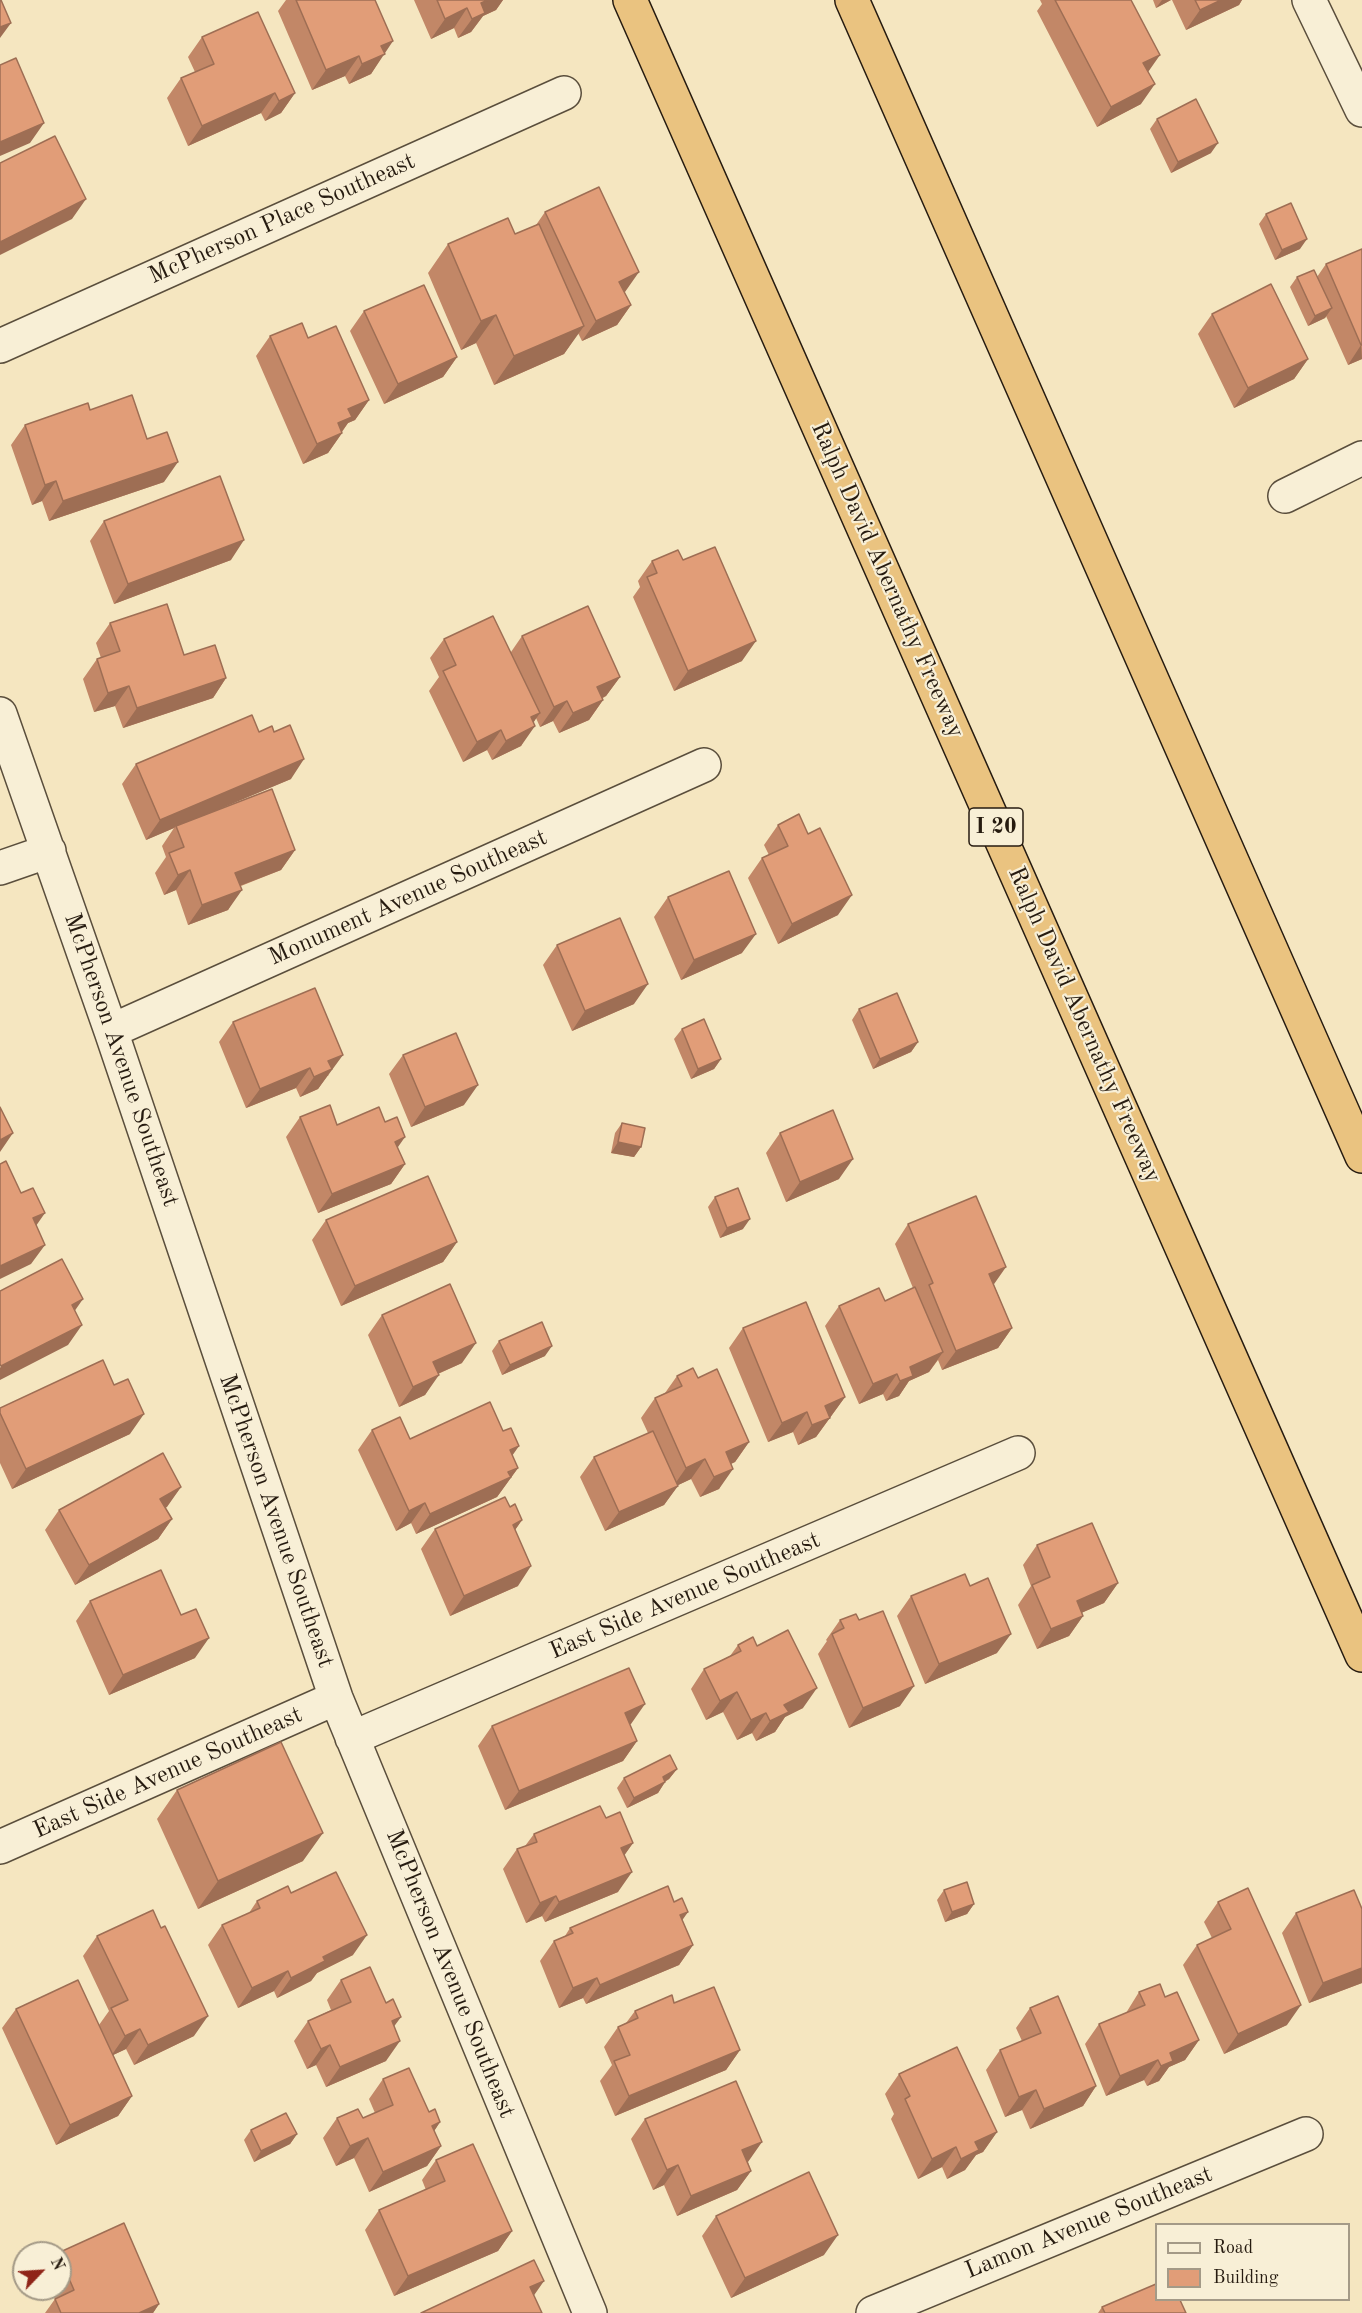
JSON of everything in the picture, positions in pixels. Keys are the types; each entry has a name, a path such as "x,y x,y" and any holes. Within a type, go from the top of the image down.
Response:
{"highway":[{"name":"Ralph David Abernathy Freeway","path":"630,0 1362,1655"},
{"path":"852,0 1362,1156"}],"street":[{"path":"1309,0 1362,110"},
{"name":"McPherson Place Southeast","path":"0,346 564,93"},
{"path":"1285,496 1362,458"},
{"name":"McPherson Avenue Southeast","path":"3,729 49,851 111,1031 336,1698 590,2313"},
{"name":"Monument Avenue Southeast","path":"111,1031 704,765"},
{"path":"0,868 49,851"},
{"name":"East Side Avenue Southeast","path":"352,1738 1017,1454"},
{"name":"East Side Avenue Southeast","path":"0,1847 336,1698"},
{"name":"Lamon Avenue Southeast","path":"873,2313 1306,2134"}],"building":[{"path":"0,0 11,23 0,27"},
{"path":"296,0 375,0 393,41 381,46 385,54 362,64 359,56 326,70"},
{"path":"437,0 488,0 481,3 485,13 472,19 467,8 445,19"},
{"path":"1055,0 1131,0 1160,55 1143,63 1155,84 1111,107"},
{"path":"1195,0 1221,0 1200,10"},
{"path":"258,12 295,93 279,101 275,93 202,126 181,78 214,64 202,37"},
{"path":"16,58 44,123 0,142 0,65"},
{"path":"1196,99 1218,143 1178,162 1157,119"},
{"path":"55,136 86,199 0,242 0,163"},
{"path":"599,187 639,272 619,282 631,305 596,321 545,212"},
{"path":"1291,203 1307,239 1282,250 1266,214"},
{"path":"508,218 515,234 539,224 584,326 514,356 496,315 481,321 448,244"},
{"path":"1362,249 1362,345 1361,345 1326,264"},
{"path":"1314,270 1332,308 1315,316 1297,277"},
{"path":"1271,284 1308,359 1248,388 1212,314"},
{"path":"424,285 457,357 398,384 364,311"},
{"path":"302,323 308,338 336,326 369,400 348,409 352,417 338,423 342,433 317,444 270,336"},
{"path":"132,395 147,439 167,432 178,462 63,501 56,481 45,485 25,425 88,403 90,410"},
{"path":"220,476 244,540 128,584 104,521"},
{"path":"715,547 756,641 688,671 647,577 657,573 652,561 678,550 683,560"},
{"path":"167,604 184,655 215,645 226,678 137,708 129,686 108,693 97,659 120,651 110,623"},
{"path":"588,606 620,677 597,687 603,700 573,713 567,701 554,707 522,636"},
{"path":"493,616 540,713 531,717 535,726 506,741 501,730 477,742 443,671 456,665 444,639"},
{"path":"252,715 259,732 272,726 274,732 290,725 304,759 160,820 136,764"},
{"path":"272,789 295,850 235,873 242,890 202,905 190,870 178,875 169,853 184,847 176,826"},
{"path":"799,814 808,834 820,828 852,895 792,924 762,858 788,846 778,825"},
{"path":"729,871 756,934 694,960 668,897"},
{"path":"620,918 648,984 585,1011 557,945"},
{"path":"315,988 343,1055 328,1061 332,1069 314,1077 310,1068 260,1089 233,1022"},
{"path":"897,993 918,1042 880,1059 859,1009"},
{"path":"704,1019 721,1059 698,1069 682,1029"},
{"path":"456,1033 478,1085 425,1107 403,1055"},
{"path":"330,1105 337,1125 379,1107 385,1122 397,1117 405,1137 395,1142 405,1164 332,1194 300,1117"},
{"path":"0,1107 13,1133 0,1140"},
{"path":"833,1110 853,1159 800,1182 780,1133"},
{"path":"622,1123 645,1128 641,1147 618,1142"},
{"path":"6,1161 21,1193 33,1188 45,1213 33,1218 45,1245 0,1266 0,1164"},
{"path":"428,1176 457,1242 355,1286 326,1220"},
{"path":"738,1188 750,1219 727,1228 715,1197"},
{"path":"976,1196 1006,1267 989,1274 1012,1328 956,1351 929,1285 933,1283 908,1224"},
{"path":"62,1259 83,1299 72,1305 82,1325 1,1366 0,1291"},
{"path":"450,1284 476,1343 433,1362 439,1375 413,1387 382,1315"},
{"path":"915,1287 943,1352 910,1367 913,1376 900,1381 897,1374 873,1384 839,1306 879,1288 885,1301"},
{"path":"806,1302 845,1397 825,1406 830,1418 812,1425 807,1412 782,1423 743,1328"},
{"path":"542,1322 552,1346 510,1365 499,1341"},
{"path":"103,1360 114,1385 128,1379 144,1414 26,1469 0,1413 0,1408"},
{"path":"693,1368 698,1378 717,1369 749,1442 726,1452 733,1469 714,1477 705,1459 686,1468 655,1398 682,1386 677,1376"},
{"path":"490,1402 503,1431 511,1428 519,1446 510,1450 518,1468 508,1472 511,1477 430,1514 425,1503 409,1511 372,1430 400,1417 410,1439"},
{"path":"653,1431 678,1486 619,1512 594,1457"},
{"path":"163,1453 181,1487 160,1499 172,1519 89,1565 59,1510"},
{"path":"505,1497 510,1507 515,1504 522,1520 513,1525 531,1566 464,1596 435,1529"},
{"path":"1092,1523 1118,1583 1077,1601 1083,1616 1051,1629 1032,1585 1050,1577 1037,1545"},
{"path":"161,1570 181,1615 196,1609 209,1638 123,1675 90,1601"},
{"path":"965,1574 970,1586 988,1578 1011,1634 939,1664 911,1596"},
{"path":"883,1611 914,1686 863,1708 832,1634 844,1628 840,1620 856,1614 859,1620"},
{"path":"788,1630 817,1688 784,1705 789,1712 770,1721 766,1713 751,1720 737,1692 720,1701 704,1669 741,1651 738,1645 753,1637 757,1646"},
{"path":"629,1668 645,1704 625,1713 637,1741 519,1791 492,1726"},
{"path":"281,1742 323,1833 218,1881 177,1790"},
{"path":"670,1755 677,1769 663,1777 665,1782 634,1798 624,1778"},
{"path":"600,1806 606,1818 620,1812 633,1843 621,1848 632,1872 559,1902 556,1896 540,1903 517,1849 537,1842 534,1834"},
{"path":"336,1872 367,1935 323,1957 325,1961 291,1978 288,1971 252,1988 222,1925 260,1908 257,1901 288,1886 291,1893"},
{"path":"967,1882 974,1904 952,1912 944,1890"},
{"path":"668,1886 674,1902 682,1898 688,1912 680,1915 693,1945 600,1985 597,1978 573,1988 554,1941 573,1933 570,1928"},
{"path":"1248,1888 1301,2005 1238,2034 1197,1945 1231,1929 1218,1902"},
{"path":"1354,1890 1362,1909 1362,1968 1323,1983 1296,1913"},
{"path":"153,1910 161,1928 165,1926 208,2016 148,2045 140,2029 125,2036 111,2008 128,2000 97,1936"},
{"path":"370,1967 386,2003 393,1999 401,2017 392,2021 400,2041 340,2067 330,2045 321,2049 308,2021 351,2002 341,1980"},
{"path":"78,1980 132,2096 70,2125 16,2009"},
{"path":"1160,1984 1165,1997 1177,1992 1199,2040 1170,2053 1173,2061 1161,2066 1158,2060 1120,2076 1099,2024 1145,2005 1139,1992"},
{"path":"714,1987 740,2050 629,2096 614,2061 630,2055 618,2027 638,2018 635,2011 672,1995 674,2003"},
{"path":"1058,1996 1096,2086 1044,2109 1036,2090 1019,2097 1000,2050 1041,2033 1030,2008"},
{"path":"957,2047 997,2132 975,2142 979,2150 961,2159 956,2147 932,2159 905,2099 910,2096 899,2074"},
{"path":"409,2068 429,2112 435,2109 440,2122 432,2126 441,2146 383,2172 368,2138 350,2146 337,2118 358,2109 363,2118 393,2105 383,2079"},
{"path":"736,2081 762,2142 742,2150 751,2171 691,2196 678,2165 667,2170 645,2119"},
{"path":"286,2113 297,2134 261,2151 251,2130"},
{"path":"473,2144 512,2231 408,2276 379,2210 445,2181 436,2160"},
{"path":"809,2172 838,2235 745,2278 716,2216"},
{"path":"124,2223 159,2304 139,2313 61,2313 56,2301 72,2301 74,2290 72,2247"},
{"path":"534,2260 544,2281 530,2287 542,2313 421,2313"},
{"path":"1155,2284 1155,2301 1180,2301 1186,2313 1105,2313 1102,2307"}]}
